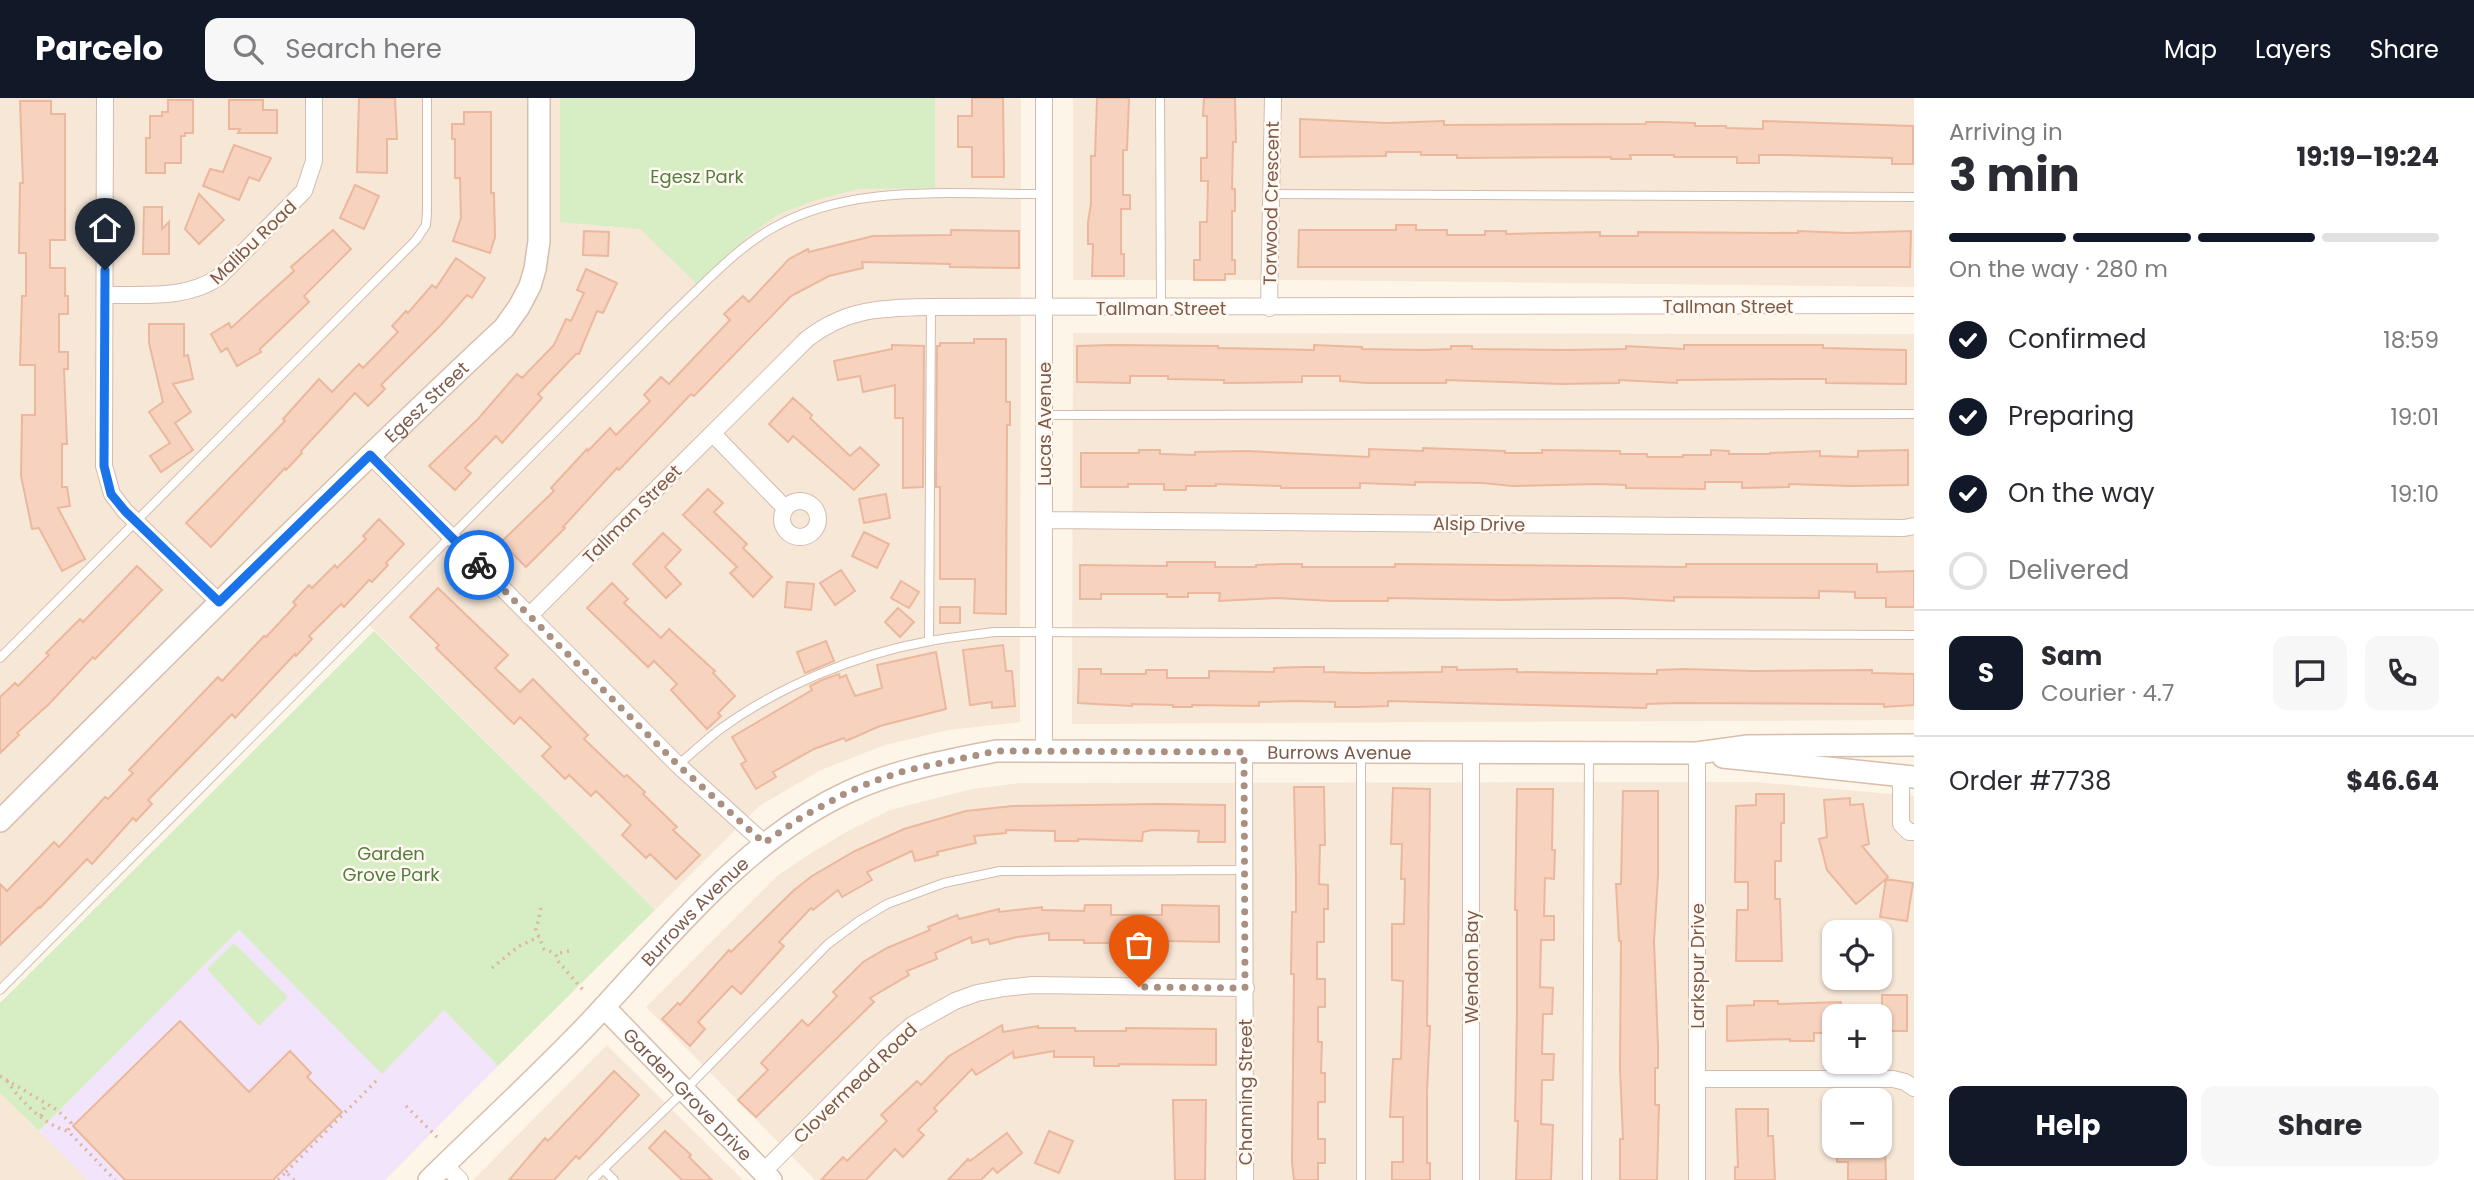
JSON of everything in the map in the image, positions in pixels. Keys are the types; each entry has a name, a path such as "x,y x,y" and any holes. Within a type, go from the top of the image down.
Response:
{"street":[{"path":"106,98 104,466 111,494 136,522 219,602"},
{"name":"Malibu Road","path":"105,295 190,292 205,287 219,277 304,191 314,161 314,98"},
{"name":"Egesz Street","path":"0,821 219,602 504,328 530,286 536,269 539,242 539,98"},
{"name":"Lucas Avenue","path":"1044,98 1044,751"},
{"name":"Torwood Crescent","path":"1269,308 1273,98"},
{"name":"Tallman Street","path":"529,616 807,339 822,326 862,311 931,307 1914,306"},
{"path":"713,434 785,508"},
{"path":"370,455 678,765 764,843"},
{"name":"Alsip Drive","path":"1044,520 1914,526"},
{"name":"Burrows Avenue","path":"1697,753 1748,746 1914,745"},
{"name":"Burrows Avenue","path":"429,1180 452,1172 604,1007 764,843 802,817 848,792 904,771 996,751 1697,753 1908,778"},
{"name":"Channing Street","path":"1244,752 1245,1180"},
{"name":"Wendon Bay","path":"1471,753 1471,1180"},
{"name":"Larkspur Drive","path":"1697,753 1697,1180"},
{"path":"1908,778 1901,824 1909,832 1914,832"},
{"name":"Clovermead Road","path":"767,1176 891,1043 912,1025 955,1001 977,993 1033,985 1245,988"},
{"name":"Garden Grove Drive","path":"604,1007 767,1176"},
{"path":"1697,1079 1893,1079 1914,1087"}],"lane":[{"path":"0,658 422,232 427,212 427,98"},
{"path":"1160,98 1161,306"},
{"path":"0,990 669,317 738,253 770,230 800,215 865,197 1044,194"},
{"path":"1272,194 1914,197"},
{"path":"929,641 931,307"},
{"path":"1044,415 1914,414"},
{"path":"678,765 719,730 758,705 802,683 877,654 929,641 994,632 1914,635"},
{"path":"1361,753 1362,1180"},
{"path":"1587,1180 1589,753"},
{"path":"592,1180 684,1091 828,944 887,904 919,890 1000,871 1245,870"},
{"path":"603,1169 614,1180"}],"path":[{"path":"541,908 536,930 544,949 556,954 569,951"},
{"path":"492,968 519,946 539,937"},
{"path":"556,954 557,960 583,990"},
{"path":"0,1076 46,1103 71,1123 68,1131"},
{"path":"6,1079 16,1093 51,1125 68,1131 115,1180"},
{"path":"278,1180 378,1079"},
{"path":"41,1116 46,1103"},
{"path":"406,1106 437,1137"},
{"path":"286,1172 294,1180"}],"shaded area":[{"path":"0,98 1021,98 1020,722 949,730 885,745 821,770 759,806 655,910 363,619 0,983"},
{"path":"1073,98 1914,98 1914,287 1073,280"},
{"path":"1073,333 1914,334 1914,720 1072,724"},
{"path":"1755,782 1914,796 1914,1180 815,1180 646,1007 777,876 808,855 890,810 972,789 1021,783"},
{"path":"239,930 382,1073 444,1010 498,1066 385,1180 88,1180 39,1131"},
{"path":"607,1045 743,1180 473,1180"},
{"path":"0,1093 39,1131 88,1180 0,1180"}],"green space":[{"name":"Egesz Park","path":"560,98 935,98 935,188 858,189 816,200 779,214 750,235 697,284 640,229 560,222"},
{"name":"Garden Grove Park","path":"374,631 655,910 498,1066 444,1010 382,1074 239,930 39,1131 0,1093 0,1003"},
{"path":"234,943 288,997 259,1026 207,969"}],"building":[{"path":"359,98 395,98 397,139 387,139 387,173 357,172"},
{"path":"972,98 1003,98 1004,177 972,177 972,147 958,147 958,116 972,116"},
{"path":"1097,98 1129,98 1127,150 1123,150 1123,195 1130,195 1130,209 1121,209 1124,276 1092,276 1093,244 1088,244 1088,222 1091,204 1091,156 1095,156"},
{"path":"1204,98 1235,98 1232,260 1235,260 1235,274 1225,274 1225,280 1194,280 1194,260 1200,260 1200,222 1207,222 1208,181 1201,181 1201,158 1207,158"},
{"path":"168,100 193,100 193,133 181,136 181,163 165,163 165,173 146,173 146,138 150,138 150,116 162,116 162,112 168,112"},
{"path":"229,100 263,100 263,110 277,110 277,133 238,133 240,129 229,129"},
{"path":"20,101 51,101 51,114 65,114 65,240 50,240 50,268 65,268 65,296 68,296 68,314 59,314 59,352 68,352 68,369 64,369 67,444 62,444 62,487 67,487 70,506 58,508 85,559 62,571 39,528 32,529 21,476 22,415 35,415 35,365 20,365 22,296 26,296 26,253 19,253 20,183 23,183"},
{"path":"464,112 491,112 491,193 494,193 495,237 490,253 453,241 461,218 460,178 455,178 455,139 452,139 452,124 464,124"},
{"path":"1300,119 1386,123 1444,121 1444,125 1663,122 1763,129 1763,121 1913,126 1913,164 1892,164 1892,158 1785,155 1759,155 1759,163 1737,163 1737,157 1674,155 1630,155 1631,159 1457,158 1457,155 1386,152 1386,156 1300,157"},
{"path":"234,145 271,158 259,181 249,177 239,200 203,186 210,169 223,172"},
{"path":"355,185 379,196 364,229 340,218"},
{"path":"199,194 224,220 199,244 185,229"},
{"path":"144,207 162,207 162,229 169,222 169,254 143,254"},
{"path":"1396,225 1416,225 1416,230 1447,230 1447,235 1485,235 1485,231 1506,231 1506,234 1600,232 1600,236 1638,236 1638,232 1911,231 1910,267 1298,267 1299,230 1396,230"},
{"path":"333,230 351,249 304,296 309,302 260,349 261,352 237,366 227,348 221,352 211,334 229,323 231,328 294,271 291,267"},
{"path":"951,230 1019,231 1019,268 862,262 863,268 829,276 791,296 694,396 691,394 619,470 617,468 563,527 565,528 526,567 501,542 554,491 551,488 587,449 588,451 610,428 616,435 650,401 644,395 661,377 669,384 730,320 724,314 743,296 749,302 789,259 808,249 809,252 873,236 951,235"},
{"path":"584,231 609,232 608,256 583,255"},
{"path":"456,258 485,278 472,298 467,295 381,385 385,389 368,406 355,393 302,453 211,547 186,523 285,421 283,419 319,379 332,392 359,364 363,368 398,332 392,326 406,311 408,313 432,285 436,288"},
{"path":"586,269 617,283 603,313 597,311 579,354 538,394 542,398 502,443 496,436 465,468 471,473 455,490 429,466 478,419 517,374 522,378 554,345 566,319 571,321 584,293 577,290"},
{"path":"149,324 184,324 184,356 188,355 193,379 173,384 191,412 175,423 193,450 161,472 150,456 170,443 149,412 163,402 149,343"},
{"path":"974,339 1006,339 1006,402 1010,402 1010,425 1007,425 1006,614 974,613 975,579 940,579 940,487 936,487 937,346 940,346 940,343 974,343"},
{"path":"892,345 924,346 923,487 903,488 903,418 895,418 895,385 863,392 860,376 838,380 834,361 892,349"},
{"path":"1314,345 1424,350 1472,346 1472,349 1567,350 1626,349 1626,346 1684,349 1684,345 1823,345 1823,348 1906,350 1906,384 1826,383 1826,379 1677,380 1677,383 1619,380 1619,383 1562,384 1446,380 1446,383 1367,383 1340,381 1340,376 1302,376 1302,382 1224,383 1224,380 1130,376 1130,383 1077,382 1077,346 1314,350"},
{"path":"793,398 850,456 860,447 879,465 854,490 793,436 788,442 769,424"},
{"path":"1423,448 1505,453 1542,453 1542,450 1620,451 1620,454 1647,454 1647,457 1711,455 1711,450 1729,451 1729,454 1820,451 1820,456 1858,457 1858,451 1908,450 1908,485 1789,484 1789,487 1742,488 1742,482 1705,482 1705,489 1626,488 1626,485 1598,484 1512,486 1415,482 1415,485 1360,483 1360,488 1281,488 1216,484 1186,486 1186,490 1164,490 1164,484 1081,487 1081,453 1139,453 1139,450 1160,450 1160,454 1195,455 1195,452 1247,451 1369,457 1369,449 1423,451"},
{"path":"708,489 723,503 714,512 747,544 743,548 772,577 753,597 730,573 737,567 683,515"},
{"path":"886,494 890,518 864,523 859,499"},
{"path":"379,519 404,544 386,563 388,565 372,582 369,580 344,607 341,604 309,636 312,639 235,718 232,714 148,800 152,804 136,821 133,818 92,864 87,859 0,945 0,884 7,891 54,842 59,847 105,797 108,799 133,773 129,770 218,677 222,681 296,605 293,602 309,585 312,588 335,565 337,568 366,539 363,536"},
{"path":"864,532 889,544 877,568 852,556"},
{"path":"663,533 681,550 665,567 681,584 666,598 633,564"},
{"path":"1167,562 1215,562 1215,567 1281,564 1302,564 1302,567 1395,567 1395,564 1686,567 1686,564 1877,564 1877,572 1914,571 1914,607 1886,607 1886,598 1855,598 1855,592 1819,591 1819,598 1674,597 1674,601 1619,598 1388,598 1388,601 1332,601 1277,598 1219,601 1220,593 1188,593 1188,597 1167,597 1167,594 1101,594 1101,599 1080,599 1080,565 1167,566"},
{"path":"137,566 162,590 0,753 0,697 15,683 18,686 49,655 46,653 80,619 83,622"},
{"path":"841,570 855,591 835,605 820,583"},
{"path":"901,581 919,592 909,608 891,598"},
{"path":"787,582 814,584 811,610 785,607"},
{"path":"612,583 628,599 624,603 661,638 669,629 715,671 713,673 735,696 718,713 721,716 707,729 671,690 677,684 654,661 648,667 587,608"},
{"path":"438,588 508,655 495,668 520,692 533,679 588,735 584,739 624,777 627,775 645,792 643,794 677,827 673,830 700,855 676,879 650,854 646,858 622,835 631,825 596,791 591,796 569,775 565,779 542,756 551,747 520,717 514,724 436,648 439,645 410,617"},
{"path":"940,607 960,607 960,623 940,623"},
{"path":"898,608 914,622 900,637 885,622"},
{"path":"826,641 834,661 805,673 797,652"},
{"path":"1003,645 1006,671 1012,671 1015,706 992,708 992,702 970,705 963,650"},
{"path":"936,652 946,709 880,726 846,741 844,738 814,749 773,772 776,777 756,789 741,764 746,761 732,737 812,690 810,686 822,680 839,674 840,678 846,675 855,696 882,688 877,665"},
{"path":"1324,667 1324,672 1366,673 1442,672 1442,667 1457,667 1457,670 1517,669 1517,672 1657,674 1657,670 1685,669 1872,670 1872,673 1914,674 1914,705 1884,707 1884,704 1678,703 1647,704 1646,708 1388,701 1388,706 1335,707 1335,702 1296,701 1259,702 1259,706 1173,707 1078,703 1079,669 1101,669 1101,674 1146,674 1146,670 1167,670 1167,678 1209,678 1209,671 1274,672 1274,668"},
{"path":"1294,787 1324,787 1325,845 1320,845 1319,884 1328,885 1328,909 1324,909 1324,942 1317,942 1317,979 1325,979 1325,1007 1318,1007 1318,1042 1322,1042 1321,1073 1325,1073 1325,1102 1318,1102 1318,1139 1325,1139 1325,1163 1318,1163 1318,1180 1294,1180 1292,1162 1294,974 1291,974 1292,912 1296,912"},
{"path":"1393,788 1430,789 1427,1163 1430,1163 1430,1180 1392,1180 1392,1162 1403,1162 1403,1117 1390,1117 1393,1059 1401,1059 1403,981 1392,980 1392,924 1404,924 1405,879 1401,879 1402,844 1391,844"},
{"path":"1517,789 1553,789 1554,879 1545,878 1544,916 1554,916 1554,940 1541,940 1540,987 1553,988 1552,1014 1543,1014 1542,1054 1554,1054 1553,1080 1542,1080 1541,1124 1553,1125 1551,1180 1516,1180"},
{"path":"1623,791 1658,791 1658,876 1654,941 1658,1045 1655,1105 1659,1105 1657,1180 1620,1180 1620,1139 1623,1139 1620,1068 1621,941 1616,884 1621,884"},
{"path":"1756,794 1784,794 1781,861 1775,861 1775,899 1780,899 1782,961 1736,961 1737,910 1748,910 1748,882 1735,882 1736,806 1756,805"},
{"path":"1850,798 1850,805 1863,804 1869,844 1862,846 1888,877 1856,904 1827,870 1819,839 1827,837 1824,800"},
{"path":"1225,805 1225,842 1198,842 1199,831 1152,830 1143,832 1142,841 1055,841 1055,831 1006,830 1006,833 974,836 976,843 937,852 938,855 915,861 912,851 867,872 872,880 842,897 838,890 813,910 811,908 779,942 784,946 741,994 732,986 698,1022 705,1029 690,1046 662,1019 678,1003 680,1005 729,950 731,952 812,876 855,851 904,829 966,811 1013,806"},
{"path":"1886,879 1913,883 1907,921 1880,917"},
{"path":"1085,905 1111,905 1111,915 1162,915 1162,905 1219,906 1219,942 1111,940 1110,943 1084,943 1084,940 1049,940 1049,933 990,944 988,939 972,943 971,937 935,953 937,959 907,971 909,975 870,998 874,1002 756,1117 738,1100 768,1070 761,1063 802,1020 808,1026 837,996 833,992 863,962 887,948 957,915 959,919 999,909 999,912 1042,907 1042,910 1084,911"},
{"path":"1882,995 1907,995 1907,1031 1892,1031 1892,1004 1882,1004"},
{"path":"1754,1001 1778,1001 1778,1004 1841,1002 1822,1004 1822,1033 1814,1033 1814,1041 1727,1041 1727,1006 1754,1005"},
{"path":"180,1021 249,1092 290,1051 311,1073 307,1077 342,1112 273,1180 125,1180 73,1126"},
{"path":"1002,1025 1003,1032 1038,1026 1075,1028 1075,1031 1126,1031 1126,1028 1216,1029 1216,1065 1094,1066 1094,1057 1054,1057 1054,1051 1014,1058 1013,1052 976,1075 972,1069 934,1108 937,1111 918,1130 924,1135 903,1157 895,1149 866,1180 821,1180 843,1157 847,1161 887,1121 881,1115 917,1081 921,1085 949,1056"},
{"path":"614,1071 639,1095 579,1159 576,1156 554,1180 509,1180 545,1138 548,1141"},
{"path":"1173,1100 1206,1100 1205,1180 1175,1180"},
{"path":"1736,1109 1768,1109 1768,1136 1773,1136 1775,1180 1735,1180 1735,1167 1738,1167"},
{"path":"665,1131 691,1155 689,1157 712,1180 682,1180 649,1148"},
{"path":"1049,1131 1073,1141 1059,1173 1035,1163"},
{"path":"1007,1133 1022,1153 997,1173 993,1168 981,1180 948,1180 968,1159 970,1161"},
{"path":"1837,1158 1885,1158 1886,1180 1848,1180 1848,1162 1837,1162"}],"way so far":[{"path":"479,565 678,765 764,843 802,817 872,782 904,771 996,751 1244,752 1245,988 1139,987"}],"route":[{"path":"105,270 104,466 111,494 125,511 219,602 370,455 479,565"}]}
